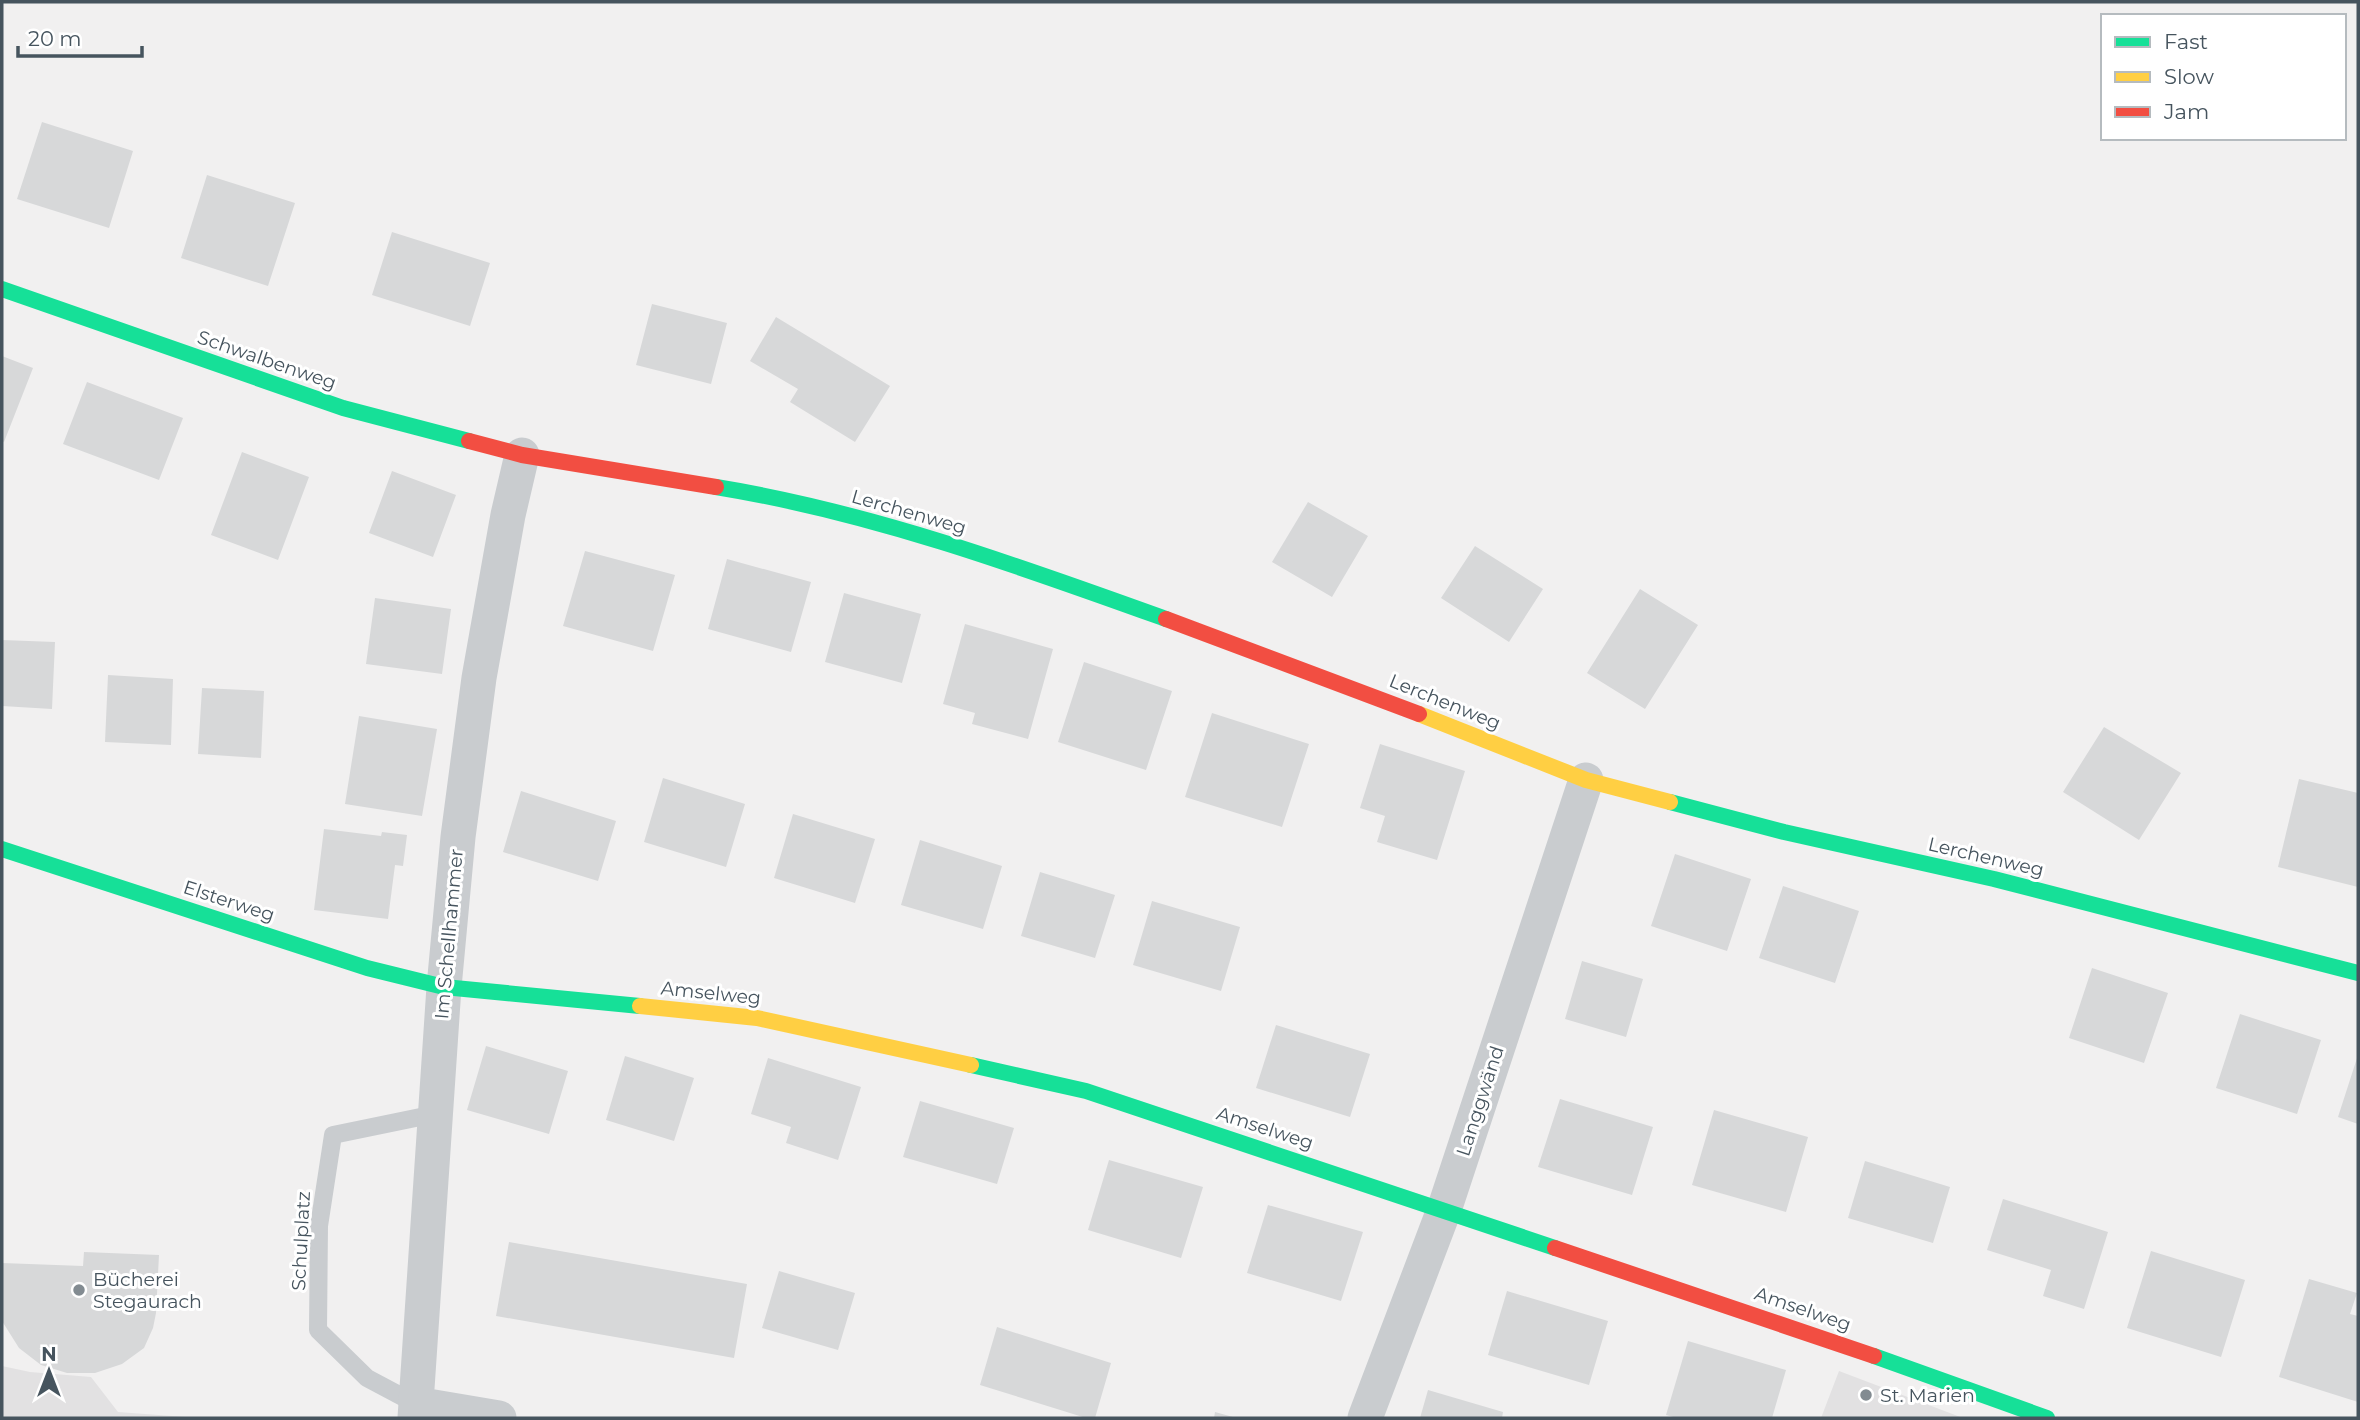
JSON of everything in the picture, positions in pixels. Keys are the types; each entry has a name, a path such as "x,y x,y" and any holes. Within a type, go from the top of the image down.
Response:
{"street":[{"name":"Schwalbenweg","path":"2,289 343,408 522,455"},
{"name":"Lerchenweg","path":"522,455 762,494 909,531 1110,599 1320,675 1586,780 1784,832 1994,879 2358,973"},
{"name":"Im Schellhammer","path":"415,1411 444,987 458,837 479,678 508,515 522,455"},
{"name":"Langgwänd","path":"1365,1418 1444,1210 1586,780"},
{"name":"Elsterweg","path":"2,849 367,968 444,987"},
{"name":"Amselweg","path":"444,987 757,1018 1073,1088 1789,1326 2047,1418"},
{"path":"415,1411 499,1418"}],"lane":[{"name":"Schulplatz","path":"415,1411 368,1378 318,1330 319,1226 333,1135 435,1114"}],"shaded area":[{"path":"2,1366 30,1372 91,1377 118,1412 199,1418 2,1418"},
{"name":"St. Marien","path":"1839,1371 1963,1418 1821,1418"}],"building":[{"path":"42,122 133,151 109,228 17,199"},
{"path":"207,175 295,203 268,286 181,258"},
{"path":"392,232 490,263 470,326 372,295"},
{"path":"652,304 727,323 711,384 636,365"},
{"path":"776,317 890,386 855,442 790,402 798,389 750,361"},
{"path":"2,356 33,368 4,442 2,441"},
{"path":"87,382 183,418 159,480 63,444"},
{"path":"242,452 309,477 278,560 211,535"},
{"path":"392,471 456,495 433,557 369,533"},
{"path":"1308,502 1368,536 1332,597 1272,562"},
{"path":"1475,546 1543,589 1509,642 1441,598"},
{"path":"585,551 675,575 653,651 563,626"},
{"path":"727,559 811,582 791,652 708,629"},
{"path":"1640,589 1698,625 1645,709 1587,673"},
{"path":"844,593 921,614 902,683 825,662"},
{"path":"375,598 451,609 442,674 366,664"},
{"path":"965,624 1053,649 1028,739 972,724 975,713 943,704"},
{"path":"2,640 55,642 52,709 2,706"},
{"path":"1084,662 1172,691 1146,770 1058,742"},
{"path":"108,675 173,679 171,745 105,742"},
{"path":"202,688 264,691 261,758 198,754"},
{"path":"1212,713 1309,744 1282,827 1185,797"},
{"path":"359,716 437,729 422,816 345,804"},
{"path":"2104,727 2181,773 2139,840 2063,792"},
{"path":"1380,744 1465,771 1437,860 1377,842 1385,816 1360,808"},
{"path":"663,778 745,804 726,867 644,842"},
{"path":"2299,779 2358,793 2358,887 2278,867"},
{"path":"521,791 616,821 598,881 503,852"},
{"path":"793,814 875,839 855,903 774,878"},
{"path":"324,829 381,836 382,832 407,835 403,866 395,865 388,919 314,910"},
{"path":"920,840 1002,866 983,929 901,905"},
{"path":"1675,854 1751,879 1727,951 1651,926"},
{"path":"1040,872 1115,895 1095,958 1021,936"},
{"path":"1783,886 1859,911 1835,983 1759,958"},
{"path":"1152,901 1240,927 1221,991 1133,965"},
{"path":"1582,961 1643,979 1626,1037 1565,1019"},
{"path":"2092,968 2168,993 2144,1063 2069,1038"},
{"path":"2240,1014 2321,1040 2297,1114 2216,1088"},
{"path":"1276,1025 1370,1054 1350,1117 1256,1088"},
{"path":"486,1046 568,1071 549,1134 467,1110"},
{"path":"2358,1055 2358,1124 2338,1117"},
{"path":"625,1056 694,1078 674,1141 606,1120"},
{"path":"768,1058 861,1087 838,1160 786,1143 791,1127 751,1114"},
{"path":"1560,1099 1653,1127 1632,1195 1538,1167"},
{"path":"920,1101 1014,1128 997,1184 903,1157"},
{"path":"1714,1110 1808,1137 1786,1212 1692,1185"},
{"path":"1109,1160 1203,1187 1181,1258 1088,1230"},
{"path":"1865,1161 1950,1187 1933,1243 1848,1218"},
{"path":"2003,1199 2108,1232 2084,1309 2043,1296 2051,1270 1987,1250"},
{"path":"1268,1205 1363,1232 1341,1301 1247,1273"},
{"path":"509,1242 747,1284 734,1358 496,1316"},
{"path":"2151,1251 2245,1280 2221,1357 2127,1328"},
{"name":"Bücherei Stegaurach","path":"84,1252 159,1255 156,1313 144,1348 122,1364 95,1373 67,1373 41,1365 19,1348 2,1321 2,1263 83,1266"},
{"path":"779,1271 855,1293 838,1350 762,1328"},
{"path":"2309,1279 2357,1293 2350,1314 2358,1316 2358,1402 2279,1377"},
{"path":"1507,1291 1608,1321 1589,1385 1488,1355"},
{"path":"997,1327 1111,1363 1095,1418 1086,1418 980,1385"},
{"path":"1688,1341 1786,1370 1772,1418 1677,1418 1666,1415"},
{"path":"1428,1390 1503,1412 1502,1418 1420,1418"},
{"path":"1215,1412 1233,1417 1233,1418 1214,1418"}],"traffic: fast":[{"path":"2,289 343,408 469,441"},
{"path":"716,487 831,511 944,542 1166,619"},
{"path":"1670,802 1784,832 1994,879 2358,973"},
{"path":"2,849 367,968 444,987 640,1006"},
{"path":"971,1065 1086,1091 1555,1248"},
{"path":"1874,1356 2047,1418"}],"traffic: slow":[{"path":"1419,714 1586,780 1670,802"},
{"path":"640,1006 757,1018 971,1065"}],"traffic: jam":[{"path":"469,441 522,455 716,487"},
{"path":"1166,619 1419,714"},
{"path":"1555,1248 1874,1356"}],"place":[{"name":"Bücherei Stegaurach","path":"79,1290"},
{"name":"St. Marien","path":"1866,1395"}]}
